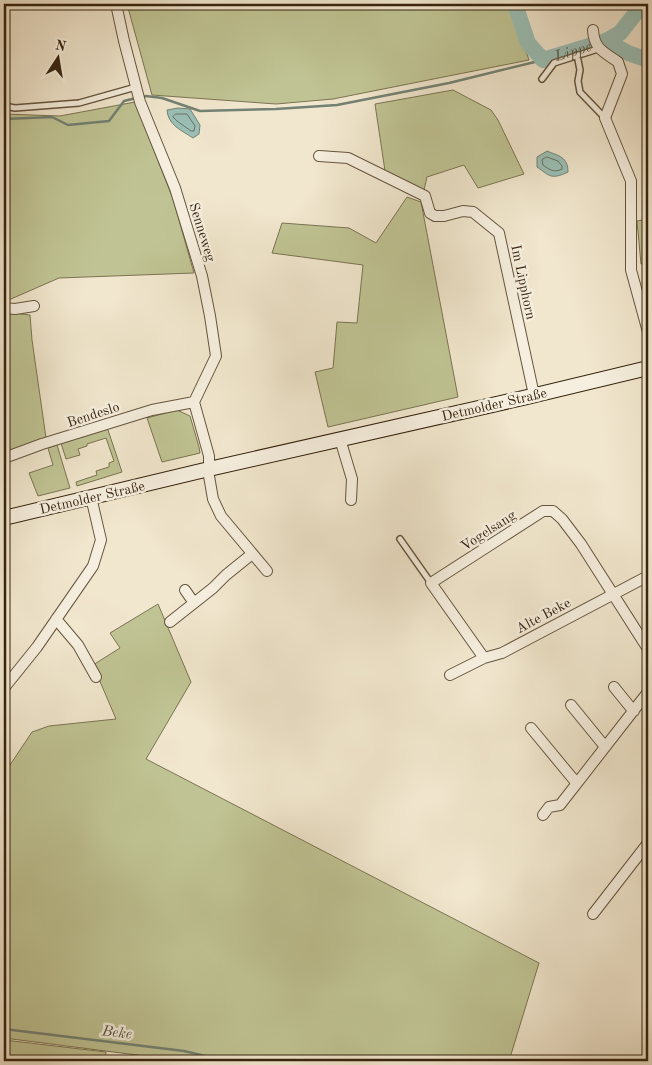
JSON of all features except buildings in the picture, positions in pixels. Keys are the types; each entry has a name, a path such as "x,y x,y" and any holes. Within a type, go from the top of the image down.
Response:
{"street":[{"name":"Senneweg","path":"116,4 138,94 175,188 202,276 210,316 216,356 194,402"},
{"path":"593,33 598,49 618,62 622,74 605,118 631,181 631,270 648,332"},
{"name":"Im Lipphorn","path":"319,156 348,158 425,196 430,213 435,216 444,216 463,211 473,212 499,232 534,395"},
{"path":"4,308 15,309 34,306"},
{"name":"Detmolder Straße","path":"4,518 648,368"},
{"path":"194,402 209,456 213,499 221,516 267,571"},
{"name":"Bendeslo","path":"4,458 143,412 194,402"},
{"path":"340,439 352,479 350,500"},
{"path":"4,688 37,647 93,566 101,536 91,497"},
{"name":"Vogelsang","path":"431,584 543,511 553,511 562,519 580,544 612,594"},
{"path":"170,622 252,554"},
{"name":"Alte Beke","path":"450,675 484,658 502,653 648,576"},
{"path":"431,584 484,658"},
{"path":"186,590 194,603"},
{"path":"612,594 648,649"},
{"path":"56,619 78,645 96,678"},
{"path":"614,687 634,711"},
{"path":"544,815 549,807 560,805 648,692"},
{"path":"571,705 606,746"},
{"path":"531,728 578,783"},
{"path":"593,914 648,843"}],"lane":[{"path":"542,79 554,63 598,49"},
{"path":"577,56 580,70 578,81 580,92 605,118"},
{"path":"4,106 15,108 79,103 138,94"},
{"path":"400,539 431,584"}],"green space":[{"path":"127,4 510,4 529,60 333,99 276,104 152,95"},
{"path":"453,90 491,110 498,120 524,174 478,188 464,165 427,177 424,190 385,171 375,104"},
{"path":"135,102 173,199 194,273 59,278 4,302 4,114 60,116"},
{"path":"407,197 421,202 458,397 328,427 315,372 333,368 337,322 357,323 363,265 272,253 282,223 349,228 376,243"},
{"path":"648,219 648,263 641,264 637,221"},
{"path":"4,312 30,315 46,438 4,454"},
{"path":"177,410 190,416 200,453 162,462 147,418"},
{"path":"107,427 122,472 77,486 76,482 97,475 96,471 109,467 109,463 114,461 106,438 87,444 87,446 78,449 80,455 66,459 61,443"},
{"path":"57,445 70,488 38,496 29,473 53,465 48,448"},
{"path":"158,604 191,682 146,759 539,963 509,1061 184,1061 4,1038 4,774 32,732 49,726 116,719 93,665 120,648 110,633"},
{"path":"4,1040 106,1052 105,1061 4,1061"}],"water":[{"path":"178,108 190,109 200,125 199,134 193,138 176,127 170,120 167,110"},
{"path":"547,151 565,160 568,172 558,176 551,176 537,167 537,157"}],"waterway":[{"name":"Lippe","path":"515,4 528,43 543,60 606,41 628,53 648,60"},
{"name":"Lippe","path":"606,41 620,33 643,4"},
{"path":"142,97 162,98 200,111 337,105 449,83 543,60"},
{"path":"4,119 52,117 68,125 109,121 124,101 136,98"},
{"name":"Beke","path":"4,1029 184,1051 226,1061"}]}
